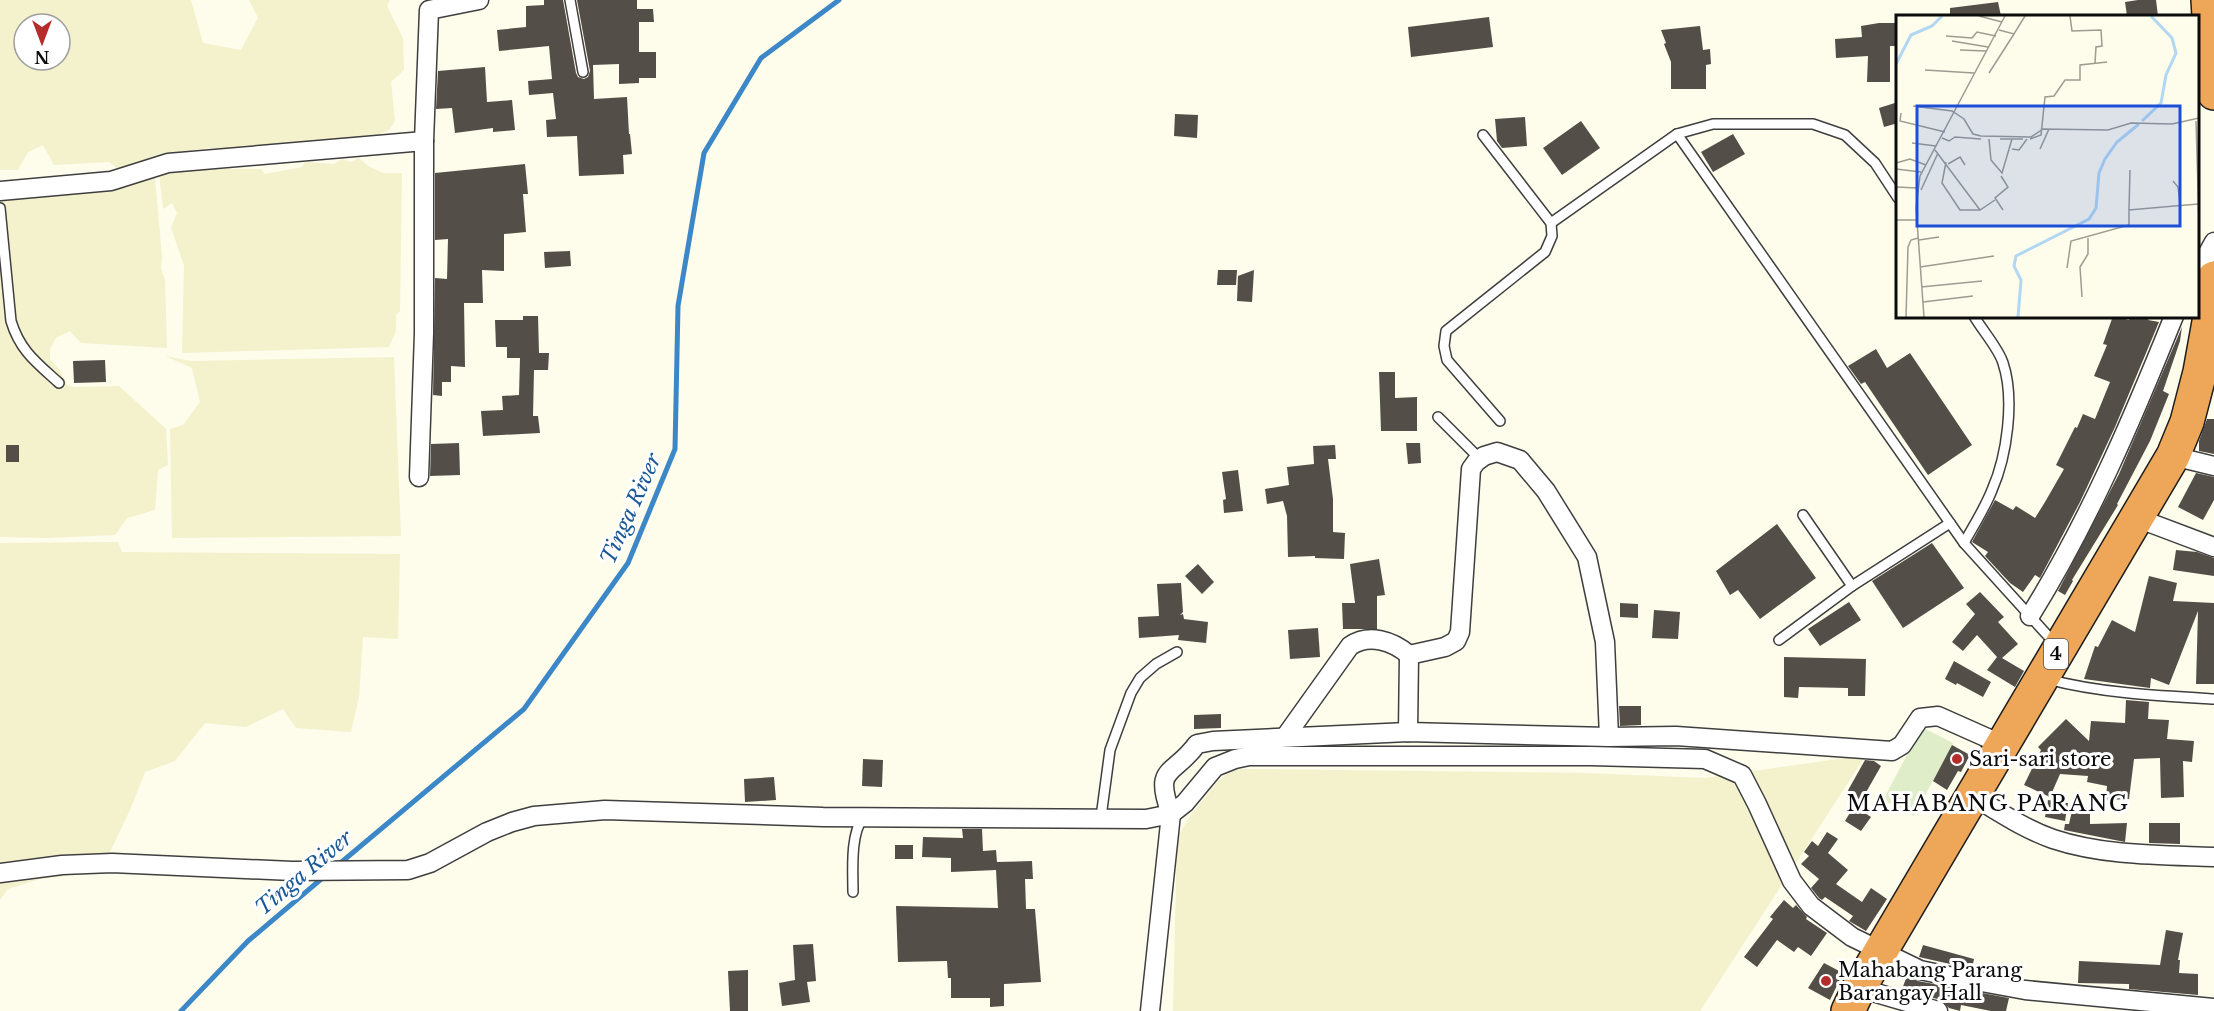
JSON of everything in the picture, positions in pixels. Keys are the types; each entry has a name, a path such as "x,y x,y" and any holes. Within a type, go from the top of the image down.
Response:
{"highway":[{"path":"2208,0 2214,93"},
{"name":"4","path":"1854,999 1971,795 2062,646 2173,456 2187,422 2212,322 2214,278"}],"street":[{"path":"419,477 424,333 424,141 429,5 479,0"},
{"path":"0,191 111,181 168,164 424,141"},
{"path":"2199,269 2214,242"},
{"path":"2030,616 2064,561 2100,491 2173,318"},
{"path":"1409,655 1445,647 1456,641 1460,632 1471,469 1480,459 1497,453 1520,460 1546,491 1587,557 1605,642 1609,737"},
{"path":"2173,456 2214,466"},
{"path":"2137,518 2214,547"},
{"path":"1285,737 1350,646 1359,640 1396,644 1409,655"},
{"path":"1408,732 1409,655"},
{"path":"1150,1011 1171,814 1164,795 1164,783 1168,771 1189,755 1197,744 1213,741 1408,732 1609,737 1676,736 1892,751 1902,745 1920,718 1938,716 2001,744"},
{"path":"0,873 112,863 292,871 408,870 430,863 487,832 512,822 534,816 605,810 1146,819 1171,814 1185,802 1215,767 1250,756 1591,756 1705,759 1742,775 1791,881 1811,906 1852,938 1920,970 2025,990 2214,1008"},
{"path":"1971,795 2027,828 2078,846 2131,854 2214,857"},
{"path":"1854,999 1938,1011"}],"lane":[{"path":"570,0 583,72"},
{"path":"1551,223 1677,134 1713,124 1813,124 1845,135 1875,164 1896,195"},
{"path":"1677,134 1964,543 2049,637 2062,646"},
{"path":"1483,135 1551,223 1552,236 1545,252 1446,331 1444,346 1447,360 1500,422"},
{"path":"0,208 11,321 15,334 20,346 60,383"},
{"path":"1964,543 1992,490 2003,458 2007,422 2008,392 2003,362 1975,318"},
{"path":"1438,417 1480,459"},
{"path":"1803,515 1852,586"},
{"path":"1779,640 1852,586 1950,523"},
{"path":"1101,818 1110,750 1131,693 1140,678 1156,664 1178,652"},
{"path":"2042,677 2072,686 2150,695 2214,699"},
{"path":"853,892 854,841 858,824 864,816"}],"green space":[{"path":"0,0 191,0 203,43 241,50 258,18 249,0 390,0 387,6 403,38 404,70 391,82 395,121 389,130 367,140 264,149 208,148 158,155 118,169 109,162 54,165 43,145 28,152 18,170 0,170"},
{"path":"359,158 368,166 383,173 402,173 400,311 396,315 396,331 389,347 182,353 184,265 171,228 177,213 172,203 163,209 159,173 171,169 261,169 265,174 302,167 305,162 334,164 342,159 351,162"},
{"path":"154,167 162,257 161,269 165,280 167,348 81,343 70,331 56,338 50,349 50,359 61,372 67,385 75,387 119,386 166,429 168,465 158,470 155,510 127,518 115,535 48,538 0,537 0,195"},
{"path":"165,356 191,361 394,357 401,536 172,538 170,429 183,425 200,402 192,368"},
{"path":"118,542 122,552 400,554 398,639 363,637 359,697 351,732 296,728 283,709 246,727 205,723 175,761 145,772 109,854 79,860 67,876 40,879 8,889 0,900 0,543"},
{"path":"1922,727 1953,743 1914,816 1883,800"},
{"path":"1866,755 1700,1011 1173,1011 1177,837 1218,781 1228,773 1240,769 1587,773 1705,778"}],"building":[{"path":"544,0 563,0 576,73 578,77 584,79 588,77 590,71 577,0 637,0 637,9 653,9 654,22 639,22 639,52 656,52 656,78 639,78 639,83 619,84 619,64 593,65 594,99 627,97 632,154 623,155 624,174 579,176 577,136 547,137 546,120 556,119 553,93 529,95 528,81 552,79 549,46 499,51 497,30 526,27 526,6 544,5"},
{"path":"2156,0 2158,15 2127,15 2125,2"},
{"path":"1998,2 2001,15 1950,15 1950,8"},
{"path":"1489,17 1493,47 1411,57 1408,27"},
{"path":"1896,23 1896,46 1890,46 1890,82 1867,82 1868,56 1836,58 1835,39 1862,37 1861,26"},
{"path":"1700,26 1703,50 1710,49 1711,64 1706,65 1706,89 1671,89 1671,62 1661,30"},
{"path":"485,67 487,102 512,100 515,130 493,132 493,128 455,133 452,108 436,109 438,71"},
{"path":"1896,103 1896,124 1884,127 1879,108"},
{"path":"1175,114 1198,115 1197,138 1174,136"},
{"path":"1525,117 1527,146 1502,148 1497,141 1495,119"},
{"path":"1581,121 1600,148 1562,175 1543,148"},
{"path":"1733,134 1745,154 1713,172 1701,152"},
{"path":"525,164 528,194 523,194 526,232 504,234 504,271 482,270 483,303 464,303 465,367 451,366 451,382 442,382 442,396 433,395 435,278 447,279 448,239 435,240 435,173"},
{"path":"570,251 571,266 545,268 544,252"},
{"path":"1218,270 1237,270 1236,285 1217,285"},
{"path":"1254,270 1252,302 1237,301 1238,276"},
{"path":"523,316 538,316 539,353 549,353 548,370 534,370 533,416 538,416 540,433 483,436 481,411 503,410 502,396 519,395 520,358 507,358 507,347 496,347 495,320 523,320"},
{"path":"2112,318 2129,320 2130,318 2149,318 2148,320 2159,322 2115,427 2080,502 2040,578 2035,575 2023,592 2010,583 1985,556 1988,552 1972,542 1995,500 2013,510 2016,506 2035,518 2064,469 2056,465 2075,427 2077,428 2083,414 2095,419 2110,382 2094,376 2107,345 2103,344"},
{"path":"2182,327 2180,341 2163,391 2169,394 2150,441 2118,505 2065,595 2058,591 2119,474"},
{"path":"1876,349 1887,368 1910,353 1972,445 1928,475 1865,382 1861,384 1848,366"},
{"path":"105,360 106,382 74,383 73,361"},
{"path":"1379,372 1395,372 1395,398 1417,397 1417,431 1381,431"},
{"path":"2207,419 2214,419 2214,454 2199,451 2199,441"},
{"path":"459,443 460,475 430,476 431,444"},
{"path":"1406,443 1420,443 1421,463 1408,464"},
{"path":"6,445 19,445 19,462 6,462"},
{"path":"1335,445 1336,459 1328,459 1333,499 1333,532 1345,533 1344,559 1315,558 1315,556 1288,557 1287,516 1283,501 1267,504 1265,489 1289,485 1287,467 1314,464 1313,446"},
{"path":"1238,470 1243,511 1224,513 1223,500 1226,499 1222,472"},
{"path":"2196,473 2214,477 2214,500 2203,520 2178,507"},
{"path":"1777,524 1816,578 1760,619 1738,590 1730,595 1716,571"},
{"path":"1932,543 1964,588 1903,628 1872,581"},
{"path":"2176,550 2197,552 2214,558 2214,576 2173,570"},
{"path":"1379,559 1385,595 1377,596 1377,629 1343,629 1342,603 1355,603 1350,564"},
{"path":"1198,564 1214,582 1202,594 1185,576"},
{"path":"2149,576 2177,583 2173,601 2214,603 2214,684 2196,684 2198,611 2169,685 2151,678 2150,688 2084,679 2095,646 2098,647 2112,620 2135,632"},
{"path":"1181,583 1183,612 1180,615 1183,614 1184,619 1208,622 1206,643 1178,640 1179,635 1139,638 1138,617 1159,616 1157,584"},
{"path":"1980,592 2004,617 1998,622 2018,644 2002,658 2024,671 2015,687 1987,670 1997,657 1977,635 1963,651 1952,642 1975,614 1966,604"},
{"path":"1849,602 1861,620 1820,646 1808,629"},
{"path":"1620,603 1638,604 1638,618 1620,617"},
{"path":"1654,610 1680,612 1678,639 1652,638"},
{"path":"1318,628 1320,657 1290,659 1288,630"},
{"path":"1784,657 1866,659 1865,696 1848,696 1848,688 1799,687 1798,698 1784,697"},
{"path":"1954,661 1991,682 1983,697 1945,679"},
{"path":"2126,700 2149,702 2148,719 2169,720 2167,739 2194,741 2192,762 2183,761 2184,797 2161,798 2160,758 2134,759 2129,799 2106,800 2107,786 2087,782 2088,776 2060,774 2050,797 2024,785 2041,750 2038,747 2066,719 2089,741 2091,721 2125,723"},
{"path":"1619,706 1641,706 1641,725 1620,726"},
{"path":"1221,714 1221,728 1194,729 1194,715"},
{"path":"1952,745 1970,755 1961,772 1958,771 1947,790 1933,781"},
{"path":"863,759 883,760 882,787 862,786"},
{"path":"1865,760 1874,761 1881,766 1860,803 1846,794"},
{"path":"774,777 776,800 745,802 744,779"},
{"path":"2048,800 2068,803 2065,821 2045,817"},
{"path":"1854,806 1871,817 1861,831 1845,821"},
{"path":"2072,811 2090,814 2090,824 2127,823 2125,842 2064,830 2065,824 2069,824"},
{"path":"2149,823 2180,823 2180,844 2149,843"},
{"path":"962,829 982,829 983,851 996,850 997,862 1032,861 1033,879 1025,879 1026,909 1035,909 1041,982 1004,984 1004,1006 990,1007 990,998 951,998 951,978 948,978 947,961 898,962 896,906 998,908 996,870 951,872 951,858 922,857 923,837 963,838"},
{"path":"1827,832 1838,839 1828,853 1848,870 1836,884 1862,902 1871,888 1887,899 1866,931 1849,921 1853,916 1825,897 1822,900 1819,898 1811,888 1819,879 1801,864 1809,856 1804,852 1812,841 1818,846"},
{"path":"895,845 913,845 913,859 895,859"},
{"path":"1784,900 1793,908 1796,905 1807,917 1806,919 1827,933 1811,956 1798,947 1794,952 1777,940 1757,967 1744,957 1773,919 1770,917"},
{"path":"2166,930 2183,933 2178,960 2180,960 2179,973 2198,974 2198,995 2129,989 2129,984 2078,983 2079,961 2160,965"},
{"path":"813,944 816,981 807,982 810,1002 782,1006 779,983 795,980 793,945"},
{"path":"1923,945 1974,959 1972,969 1919,957"},
{"name":"Mahabang Parang Barangay Hall","path":"1824,963 1843,973 1830,1000 1808,988"},
{"path":"748,970 748,1011 730,1011 728,971"},
{"path":"1907,976 1918,981 2009,998 2006,1011 1991,1011 1961,1005 1960,1011 1949,1008 1941,1000 1902,989"}],"waterway":[{"name":"Tinga River","path":"338,865 524,709 628,563 675,449 678,306 704,153 761,58 839,0"},
{"name":"Tinga River","path":"181,1011 248,941 326,875"}],"place":[{"name":"Sari-sari store","path":"1957,759"},
{"name":"Mahabang Parang Barangay Hall","path":"1826,981"}],"district":[{"name":"MAHABANG PARANG","path":"1988,803"}]}
